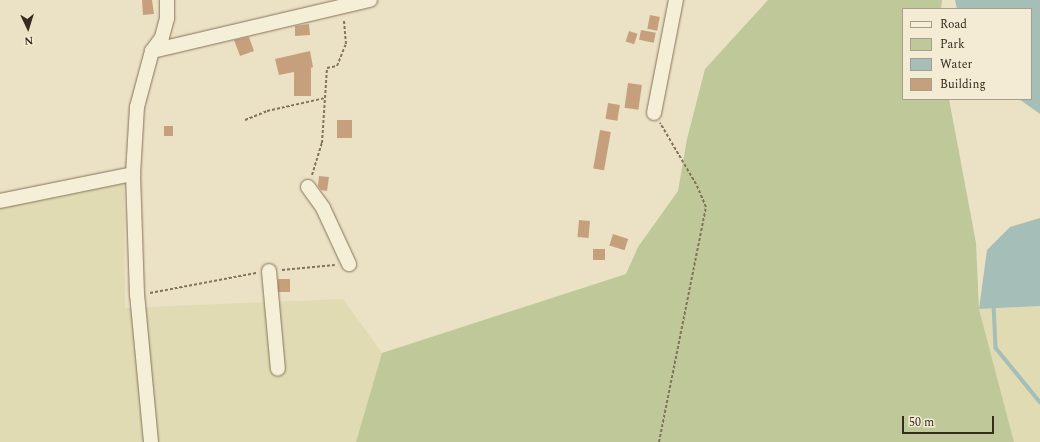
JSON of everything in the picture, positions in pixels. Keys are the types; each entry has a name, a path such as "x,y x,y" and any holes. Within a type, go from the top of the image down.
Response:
{"street":[{"path":"152,442 137,295 133,174 137,107 152,52 162,37 167,18 167,0"},
{"path":"152,52 343,4 370,0"},
{"path":"654,113 676,0"},
{"path":"0,201 133,174"},
{"path":"308,187 323,208 349,264"},
{"path":"268,271 278,369"}],"path":[{"path":"308,187 322,143 328,68 337,66 346,44 343,4"},
{"path":"245,120 267,111 325,98"},
{"path":"654,113 696,184 706,207 660,442"},
{"path":"137,295 268,271 349,264"}],"shaded area":[{"path":"124,183 125,308 343,299 382,353 356,442 0,442 0,202"},
{"path":"1040,306 1040,442 1014,442 979,309"}],"green space":[{"path":"768,0 942,0 941,8 902,8 902,100 949,100 976,243 979,309 1014,442 356,442 382,353 626,274 638,247 678,191 687,139 705,69"}],"water":[{"path":"955,0 1040,0 1040,114 1020,100 1032,100 1032,8 957,8"},
{"path":"1040,218 1040,306 979,309 987,250 1010,227"}],"building":[{"path":"142,0 152,0 154,14 143,15"},
{"path":"650,15 660,17 657,31 647,29"},
{"path":"309,24 310,35 295,36 295,26"},
{"path":"641,30 656,33 654,43 639,40"},
{"path":"629,31 638,34 634,44 626,41"},
{"path":"249,37 254,51 240,56 234,40"},
{"path":"310,51 313,67 311,68 311,96 294,96 294,72 279,75 275,59"},
{"path":"628,83 642,85 638,110 625,108"},
{"path":"608,103 620,105 617,121 605,119"},
{"path":"337,120 352,120 352,138 337,138"},
{"path":"164,126 173,126 173,136 164,136"},
{"path":"600,130 611,132 604,170 593,168"},
{"path":"319,176 329,177 327,191 321,190 318,186"},
{"path":"579,220 590,221 588,238 578,237"},
{"path":"613,234 628,239 625,250 609,245"},
{"path":"593,249 605,249 605,260 593,260"},
{"path":"278,279 290,279 290,292 278,292"}],"waterway":[{"path":"994,305 996,348 1040,402"}]}
